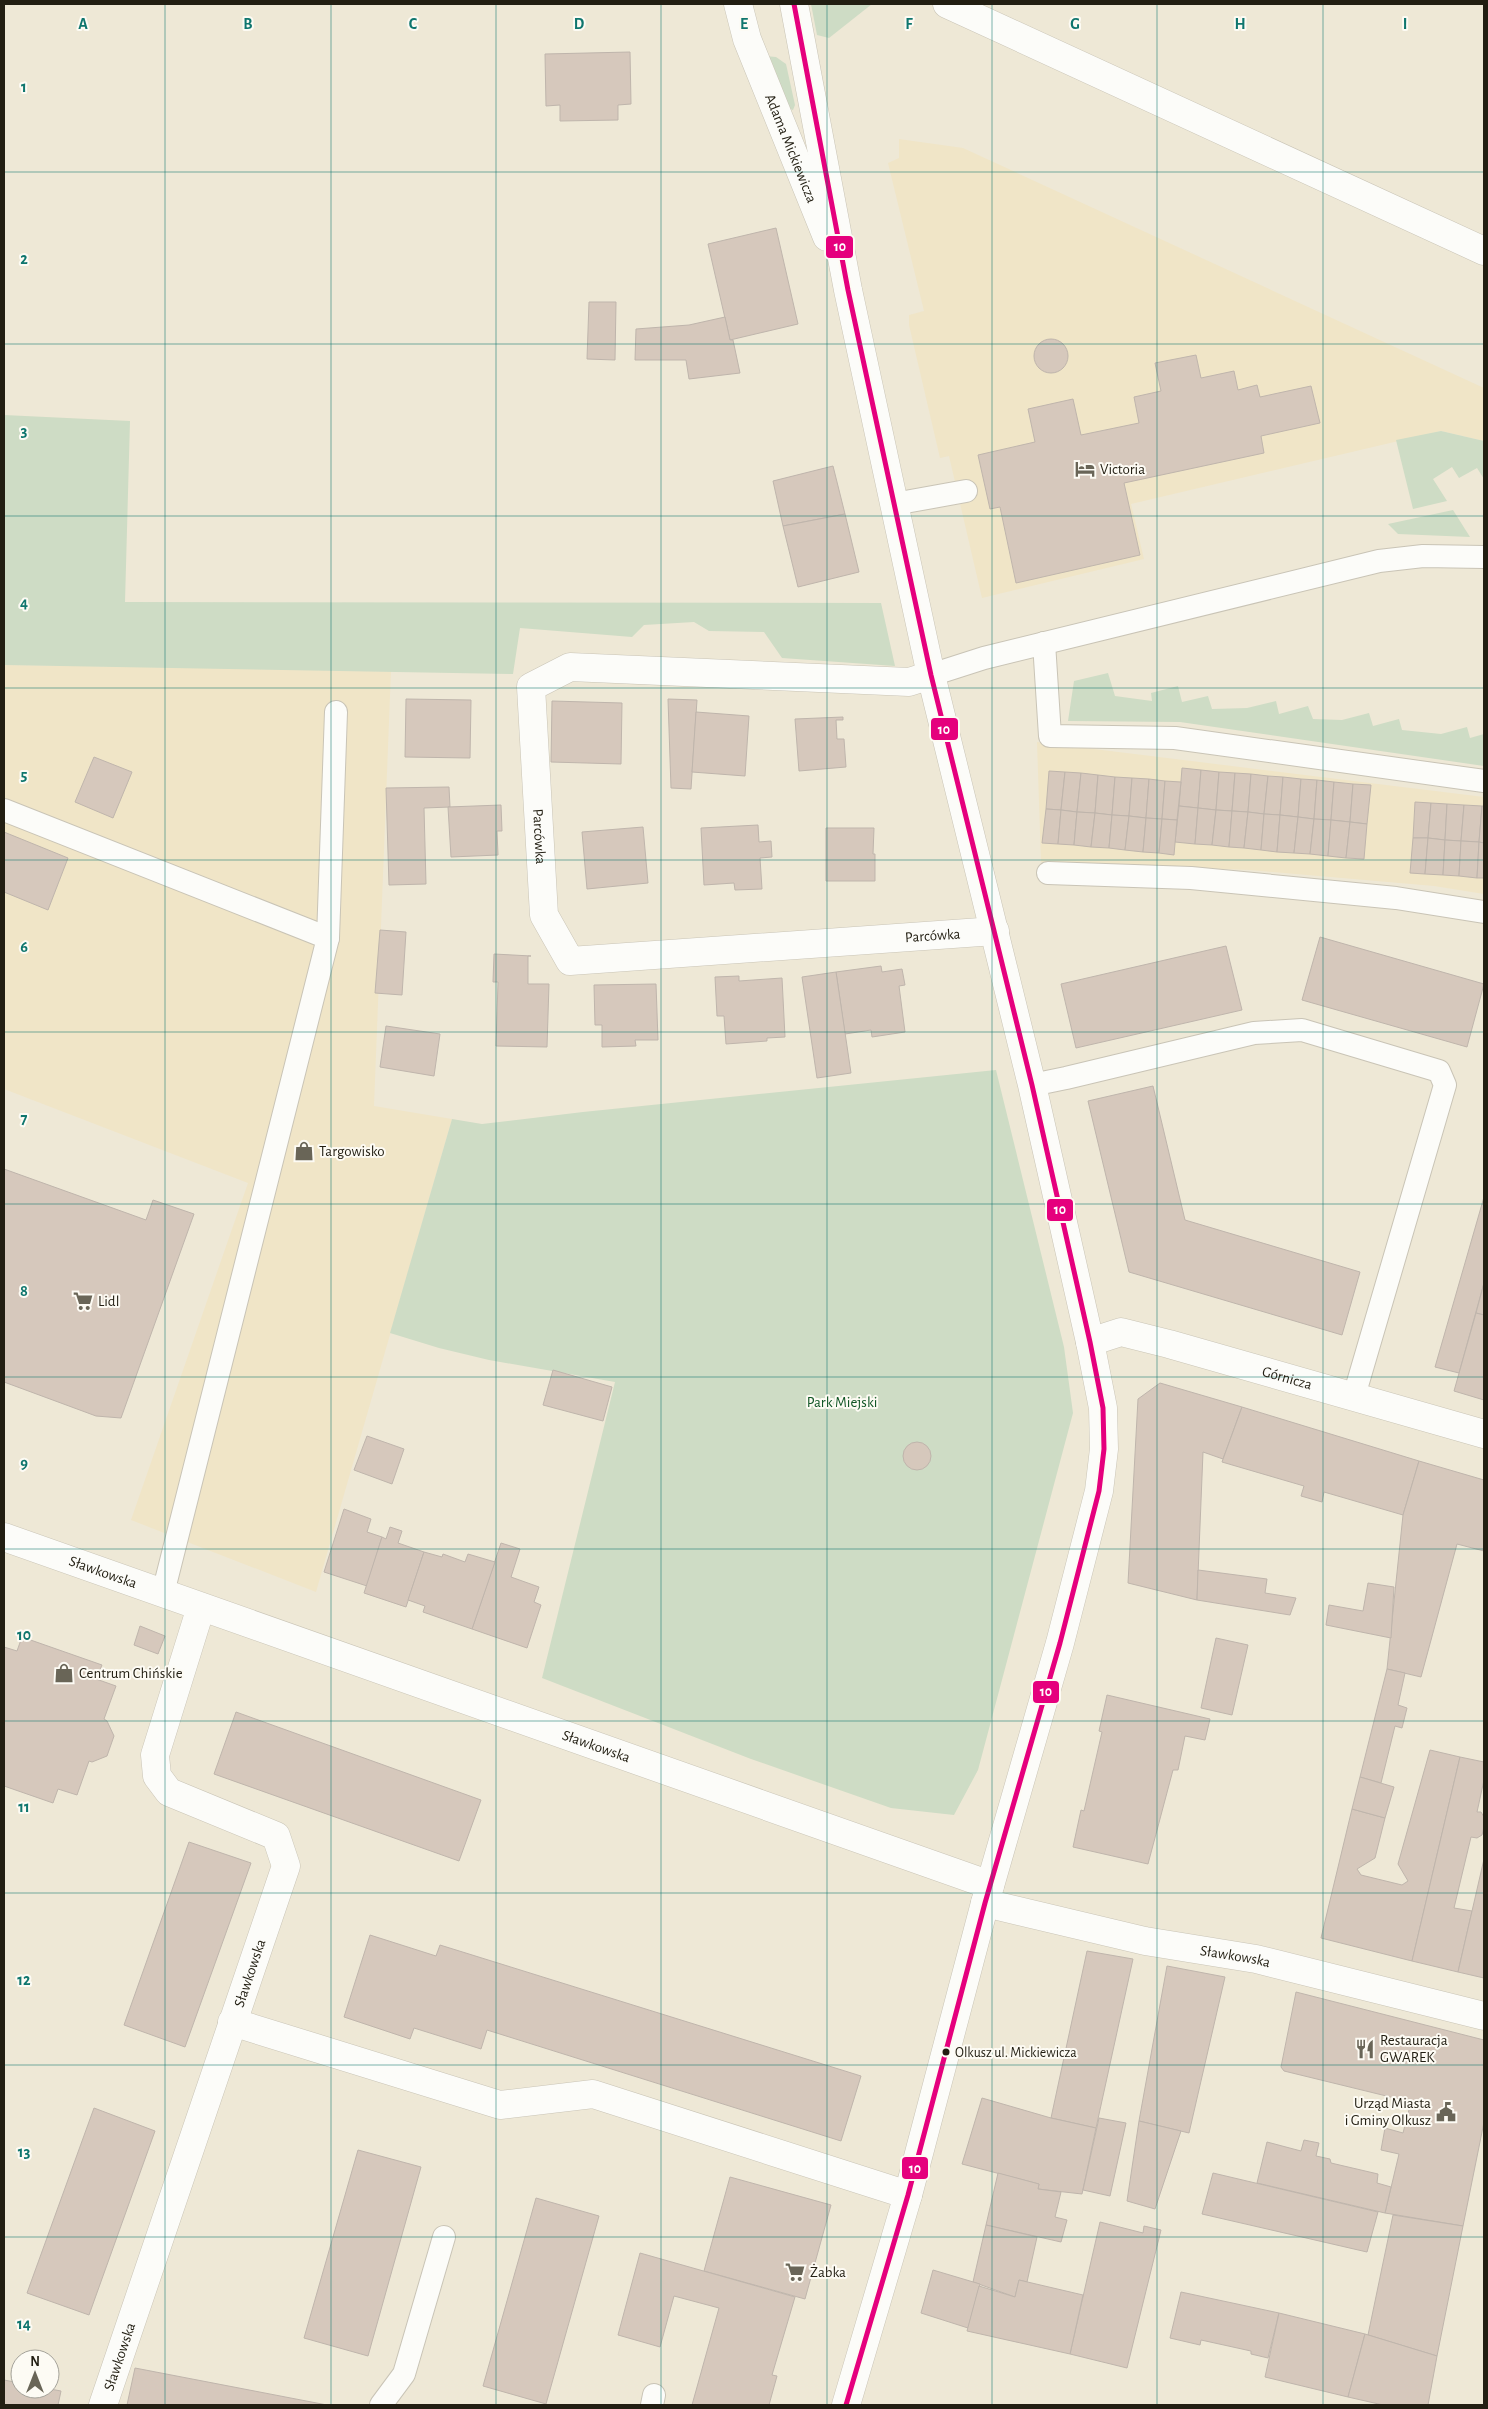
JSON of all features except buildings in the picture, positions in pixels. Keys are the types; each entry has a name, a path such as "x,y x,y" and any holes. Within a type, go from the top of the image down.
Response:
{"street":[{"name":"Adama Mickiewicza","path":"738,4 747,39 848,290"},
{"name":"Adama Mickiewicza","path":"794,4 818,123 848,290 931,674 1032,1085 1090,1342 1103,1408 1104,1449 1099,1491 1060,1643 988,1894 908,2195 846,2405"},
{"path":"947,4 1484,252"},
{"name":"Parcówka","path":"931,674 909,682 570,667 531,687 544,914 570,961 995,931"},
{"name":"Górnicza","path":"1090,1342 1121,1332 1484,1434"},
{"name":"Sławkowska","path":"4,1537 163,1593 988,1894 1145,1941 1256,1959 1484,2016"},
{"name":"Sławkowska","path":"104,2405 286,1866 276,1836 169,1792 158,1776 155,1755 201,1607"},
{"path":"232,2022 500,2105 593,2094 908,2195"}],"lane":[{"path":"894,504 966,491"},
{"path":"931,674 1044,643 1379,561 1423,556 1484,557"},
{"path":"1044,643 1050,736 1175,738 1484,781"},
{"path":"163,1593 328,938 336,712"},
{"path":"4,810 328,938"},
{"path":"1048,873 1191,878 1396,898 1484,912"},
{"path":"1032,1085 1254,1033 1302,1030 1439,1071 1445,1085 1354,1396"},
{"path":"381,2405 404,2374 444,2237"}],"shaded area":[{"path":"899,139 963,148 1484,388 1484,441 1441,431 1131,504 1144,559 982,598 949,456 940,458 909,325 909,315 924,311 888,163 899,158"},
{"name":"Targowisko","path":"4,665 391,670 374,1106 452,1119 316,1592 131,1520 248,1183 4,1089"},
{"path":"1037,742 1484,797 1484,894 1434,886 1250,870 1041,862"}],"green space":[{"path":"811,4 872,4 829,38 817,35"},
{"path":"765,56 776,57 786,64 795,105 793,110 784,107"},
{"path":"4,415 130,421 125,602 881,603 895,666 782,658 764,632 709,631 694,622 644,625 632,637 520,628 513,674 4,665"},
{"path":"1441,431 1484,441 1484,479 1477,468 1459,478 1452,467 1433,479 1447,501 1413,509 1396,440"},
{"path":"1453,510 1470,537 1398,534 1388,524"},
{"path":"1108,673 1115,696 1152,701 1151,693 1178,686 1182,702 1208,696 1212,709 1247,708 1276,701 1279,714 1308,706 1313,719 1342,720 1369,713 1373,726 1399,719 1402,730 1441,734 1467,727 1470,738 1484,734 1484,766 1180,722 1068,721 1074,681"},
{"name":"Park Miejski","path":"996,1070 1064,1347 1073,1413 978,1770 954,1815 891,1808 751,1759 542,1678 615,1382 489,1360 439,1348 390,1333 452,1119 482,1124"}],"transit line":[{"name":"10","path":"794,4 848,290 931,675 1032,1085 1090,1342 1103,1408 1104,1449 1099,1491 1060,1643 985,1903 908,2195 846,2405"}],"place":[{"name":"Victoria","path":"1085,469"},
{"name":"Targowisko","path":"304,1151"},
{"name":"Lidl","path":"83,1301"},
{"name":"Centrum Chińskie","path":"64,1673"},
{"name":"Restauracja GWAREK","path":"1365,2049"},
{"name":"Olkusz ul. Mickiewicza","path":"946,2052"},
{"name":"Urząd Miasta i Gminy Olkusz","path":"1446,2112"},
{"name":"Żabka","path":"795,2272"}]}
